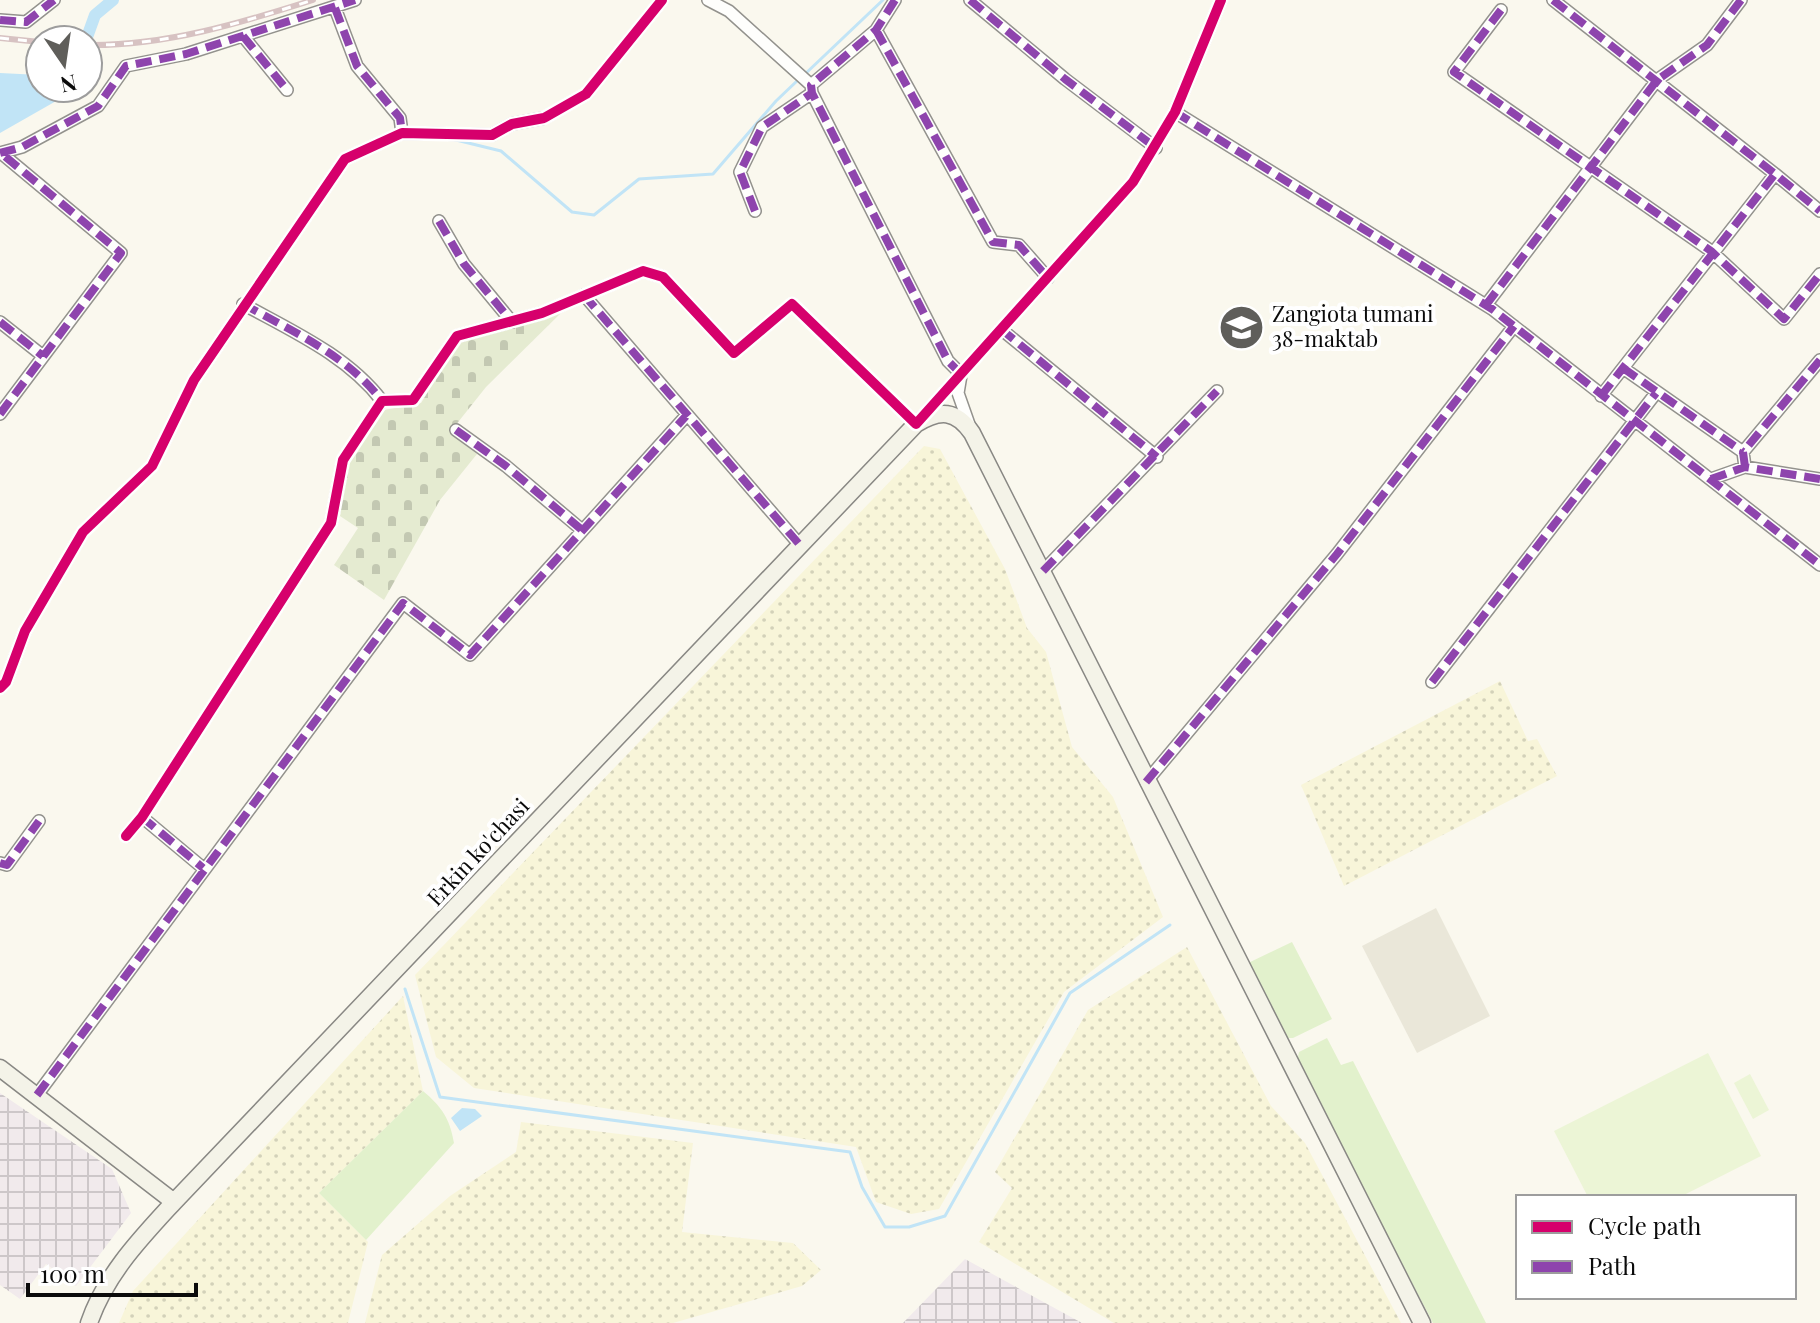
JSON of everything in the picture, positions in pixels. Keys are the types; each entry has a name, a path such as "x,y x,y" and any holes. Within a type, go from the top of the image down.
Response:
{"main road":[{"path":"916,424 933,415 951,413 972,433 1422,1323"},
{"name":"Erkin ko'chasi","path":"89,1323 105,1285 118,1266 174,1202 916,424"},
{"path":"0,1068 174,1202"}],"street":[{"path":"0,20 26,22 54,0"},
{"path":"0,153 22,147 98,106 126,66 186,54 355,0"},
{"path":"0,688 6,682 25,631 83,532 152,466 194,380 243,304 345,159 402,133 492,135 512,124 544,118 586,94 662,0"},
{"path":"708,0 729,11 812,89 948,361 961,374"},
{"path":"755,211 740,172 762,127 812,89 876,30 895,0"},
{"path":"970,0 1065,79 1156,148"},
{"path":"382,401 413,400 457,336 512,322 643,271 663,277 734,353 792,304 916,424 1133,182 1175,112 1220,3 1207,0"},
{"path":"1553,0 1820,211"},
{"path":"1486,305 1657,80 1707,45 1741,0"},
{"path":"335,8 357,66 400,118 402,133"},
{"path":"1501,10 1454,72 1711,251 1784,319 1820,274"},
{"path":"876,30 993,242 1019,245 1048,278"},
{"path":"243,36 287,90"},
{"path":"1175,112 1486,305 1820,565"},
{"path":"0,153 121,253 0,414"},
{"path":"1601,396 1711,251 1775,174"},
{"path":"439,221 464,264 512,322"},
{"path":"584,295 799,544"},
{"path":"243,304 330,354 365,379 382,401"},
{"path":"0,322 43,356"},
{"path":"1146,782 1337,554 1514,326"},
{"path":"1001,329 1157,457"},
{"path":"1745,467 1743,452 1820,360"},
{"path":"1623,368 1743,452"},
{"path":"961,374 958,393 972,433"},
{"path":"1043,571 1157,457 1217,391"},
{"path":"1432,682 1656,393"},
{"path":"126,836 142,817 331,523 343,460 382,401"},
{"path":"37,1095 403,603 470,655 686,416"},
{"path":"456,430 506,466 582,530"},
{"path":"1711,479 1745,467 1820,479"},
{"path":"142,817 203,868"},
{"path":"0,863 7,865 39,821"}],"shaded area":[{"path":"924,446 940,449 1005,569 1027,628 1046,652 1072,747 1113,797 1163,917 1064,992 939,1209 911,1214 876,1202 856,1147 474,1088 436,1057 415,975"},
{"path":"1500,681 1528,741 1537,739 1557,776 1344,886 1301,785"},
{"path":"1436,908 1490,1016 1417,1053 1362,946"},
{"path":"1187,947 1271,1106 1305,1143 1401,1323 1114,1323 979,1242 1012,1188 995,1172 1088,1010"},
{"path":"403,996 423,1091 319,1193 368,1242 348,1323 119,1323 133,1291"},
{"path":"0,1093 112,1169 131,1213 76,1286 46,1264 20,1299 0,1285"},
{"path":"521,1122 693,1143 682,1232 793,1243 821,1270 802,1286 673,1323 365,1323 382,1255 450,1196 516,1152"},
{"path":"965,1259 1082,1323 903,1323"}],"green space":[{"path":"564,310 486,387 451,431 477,454 440,500 384,600 334,565 358,528 340,516 349,457 384,410 421,403 459,342"},
{"path":"1292,942 1332,1019 1293,1038 1286,1038 1246,964"},
{"path":"1327,1038 1341,1065 1353,1061 1486,1323 1433,1323 1297,1062 1299,1052"},
{"path":"1708,1053 1761,1156 1684,1195 1587,1195 1554,1131"},
{"path":"1750,1074 1769,1110 1753,1119 1734,1083"},
{"path":"423,1091 444,1114 454,1143 366,1240 319,1193"}],"water":[{"path":"0,73 24,74 24,104 51,104 0,133"},
{"path":"462,1108 475,1109 482,1116 460,1131 451,1118"}],"waterway":[{"path":"92,24 95,15 113,0"},
{"path":"804,75 883,0"},
{"path":"452,139 501,151 572,212 594,215 639,179 713,174 798,80"},
{"path":"405,989 440,1097 850,1152 862,1187 885,1227 909,1227 945,1216 1070,993 1170,925"}],"railway":[{"path":"104,44 174,37 230,25 313,0"},
{"path":"0,38 24,40"}],"marked path":[{"path":"0,20 26,22 54,0"},
{"path":"0,153 22,147 98,106 126,66 186,54 355,0"},
{"path":"895,0 876,30 811,85 812,93 948,361 961,374"},
{"path":"970,0 1065,79 1156,148"},
{"path":"1553,0 1775,174"},
{"path":"1486,305 1657,80 1707,45 1741,0"},
{"path":"335,8 357,66 400,118 402,133"},
{"path":"1501,10 1454,72 1711,251 1784,319 1820,274"},
{"path":"876,30 993,242 1019,245 1048,278"},
{"path":"243,36 287,90"},
{"path":"755,211 740,172 762,127 812,93"},
{"path":"1175,112 1492,309 1820,565"},
{"path":"0,414 121,253 1,153"},
{"path":"1601,396 1775,174 1820,211"},
{"path":"439,221 464,264 512,322"},
{"path":"584,295 799,544"},
{"path":"243,304 336,358 382,401"},
{"path":"0,322 43,356"},
{"path":"1146,782 1337,554 1514,326"},
{"path":"1001,329 1157,457"},
{"path":"1745,467 1743,452 1820,360"},
{"path":"1623,368 1743,452"},
{"path":"1043,571 1217,391"},
{"path":"1432,682 1656,393"},
{"path":"37,1095 403,603 470,655 686,416"},
{"path":"456,430 506,466 582,530"},
{"path":"1711,479 1745,467 1820,479"},
{"path":"142,817 203,868"},
{"path":"0,863 7,865 39,821"}],"cycle path":[{"path":"0,688 6,682 25,631 83,532 152,466 194,380 345,159 402,133 492,135 512,124 544,118 586,94 662,0"},
{"path":"126,836 142,817 331,523 343,460 382,401 413,400 457,336 542,313 643,271 663,277 734,353 792,304 916,424 1133,182 1175,112 1221,0"}],"place":[{"name":"Zangiota tumani 38-maktab","path":"1241,327"}]}
